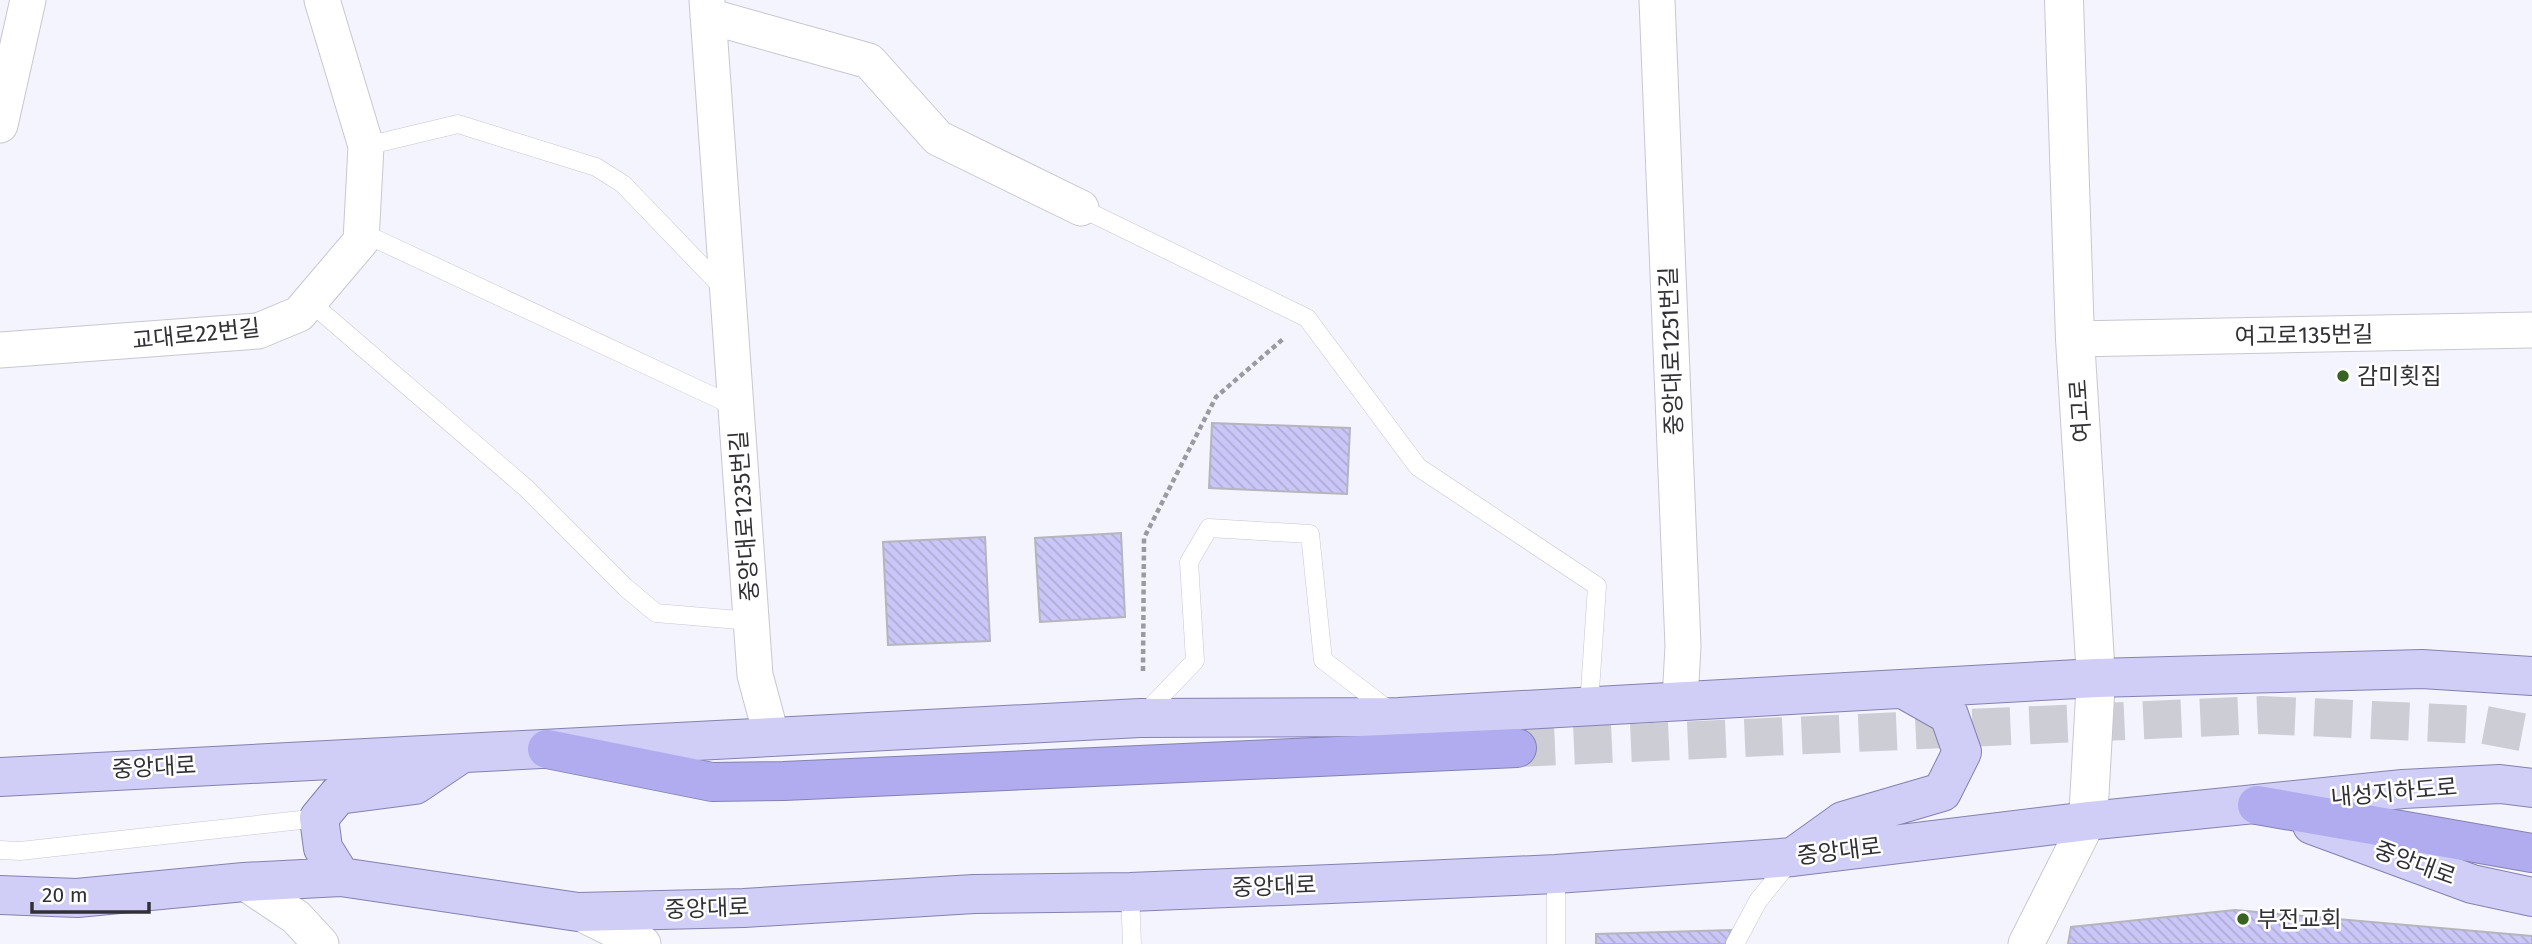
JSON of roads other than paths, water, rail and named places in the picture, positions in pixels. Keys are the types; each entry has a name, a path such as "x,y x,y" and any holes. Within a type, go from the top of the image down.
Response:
{"highway":[{"path":"547,749 712,782 797,781 1517,748"},
{"path":"2257,805 2532,853"}],"main road":[{"name":"여고로","path":"2064,0 2075,339 2096,678 2088,821"},
{"name":"중앙대로","path":"0,777 1140,718 1399,717 2096,678 2422,669 2532,676"},
{"path":"1793,857 1843,821 1942,792 1962,752 1949,715 1903,688"},
{"path":"341,877 323,848 319,818 338,795 415,785 461,754"},
{"name":"내성지하도로","path":"2257,805 2403,789 2500,784 2532,788"},
{"name":"중앙대로","path":"0,895 76,898 244,882 341,877 578,912 744,908 974,894 1130,892 1556,874 1793,857 2088,821 2257,805 2472,884 2532,897"}],"street":[{"path":"0,125 28,0"},
{"name":"교대로22번길","path":"0,350 258,331 299,314 361,241 362,232 366,146 322,0"},
{"name":"중앙대로1251번길","path":"1657,0 1683,646 1680,701"},
{"path":"708,8 869,61 938,138 1081,208"},
{"name":"중앙대로1235번길","path":"708,8 755,675 772,738"},
{"name":"여고로135번길","path":"2075,339 2532,330"},
{"path":"2026,944 2088,821"},
{"path":"244,882 296,917 321,944"},
{"path":"578,912 643,944"}],"lane":[{"path":"366,146 458,124 596,167 623,184 727,293"},
{"path":"1081,208 1307,317 1418,467 1597,586 1589,706"},
{"path":"362,232 736,407"},
{"path":"310,302 526,488 625,587 656,613 751,621"},
{"path":"1140,718 1195,661 1189,562 1209,528 1310,534 1323,660 1399,717"},
{"path":"0,850 20,851 319,818"},
{"path":"1735,944 1758,901 1793,857"},
{"path":"1556,874 1556,944"},
{"path":"1130,892 1132,944"}],"tunnel":[{"path":"1517,748 2262,715 2485,725 2532,734"}],"place":[{"name":"감미횟집","path":"2343,376"},
{"name":"부전교회","path":"2243,919"}]}
